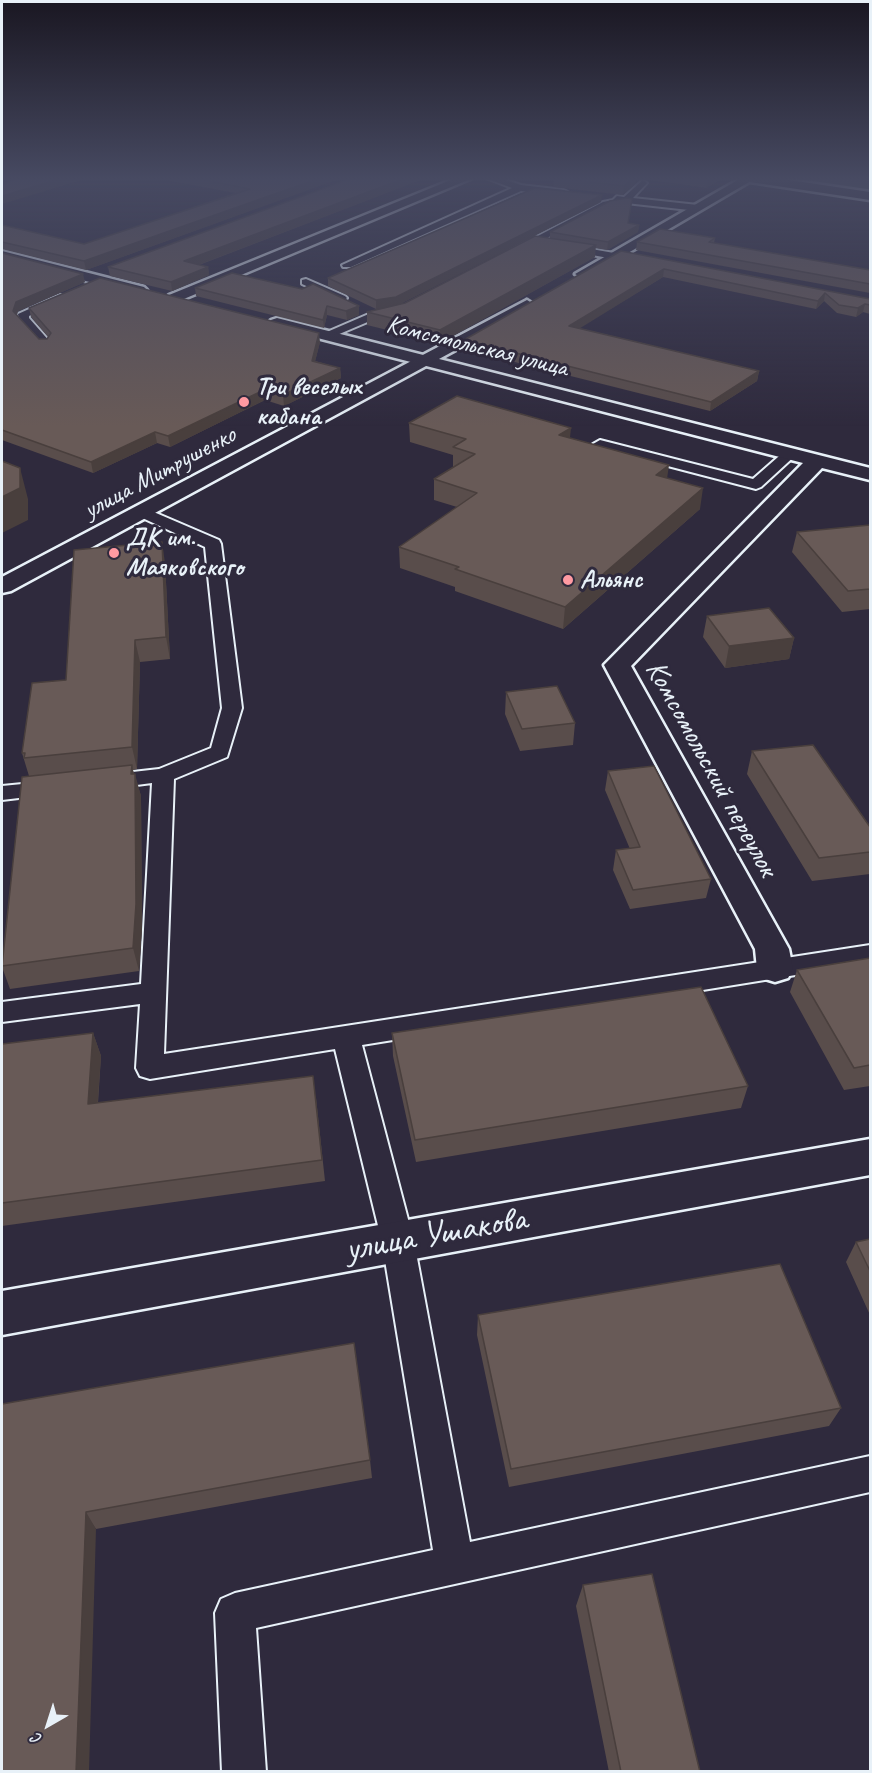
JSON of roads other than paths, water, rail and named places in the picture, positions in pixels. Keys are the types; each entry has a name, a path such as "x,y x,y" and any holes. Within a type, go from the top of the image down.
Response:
{"street":[{"path":"17,260 89,282 207,306"},
{"path":"174,298 267,260"},
{"path":"562,285 608,260"},
{"name":"улица Митрушенко","path":"2,586 541,297"},
{"name":"Комсомольская улица","path":"261,319 870,474"},
{"name":"Комсомольский переулок","path":"775,969 772,949 616,665 818,460"},
{"name":"улица Ушакова","path":"2,1313 870,1157"}],"lane":[{"path":"347,265 359,260"},
{"path":"45,343 23,319 24,314 89,282"},
{"path":"306,282 375,315"},
{"path":"326,335 375,315 400,311 410,306"},
{"path":"600,444 756,484 791,453"},
{"path":"2,793 163,775 220,752 232,708 213,544 142,512"},
{"path":"163,775 150,1068 870,954"},
{"path":"2,1012 153,992"},
{"path":"346,1037 398,1242 455,1565"},
{"path":"244,1772 235,1613 870,1474"}],"place":[{"name":"Три веселых кабана","path":"244,402"},
{"name":"ДК им. Маяковского","path":"114,553"},
{"name":"Альянс","path":"568,580"}]}
